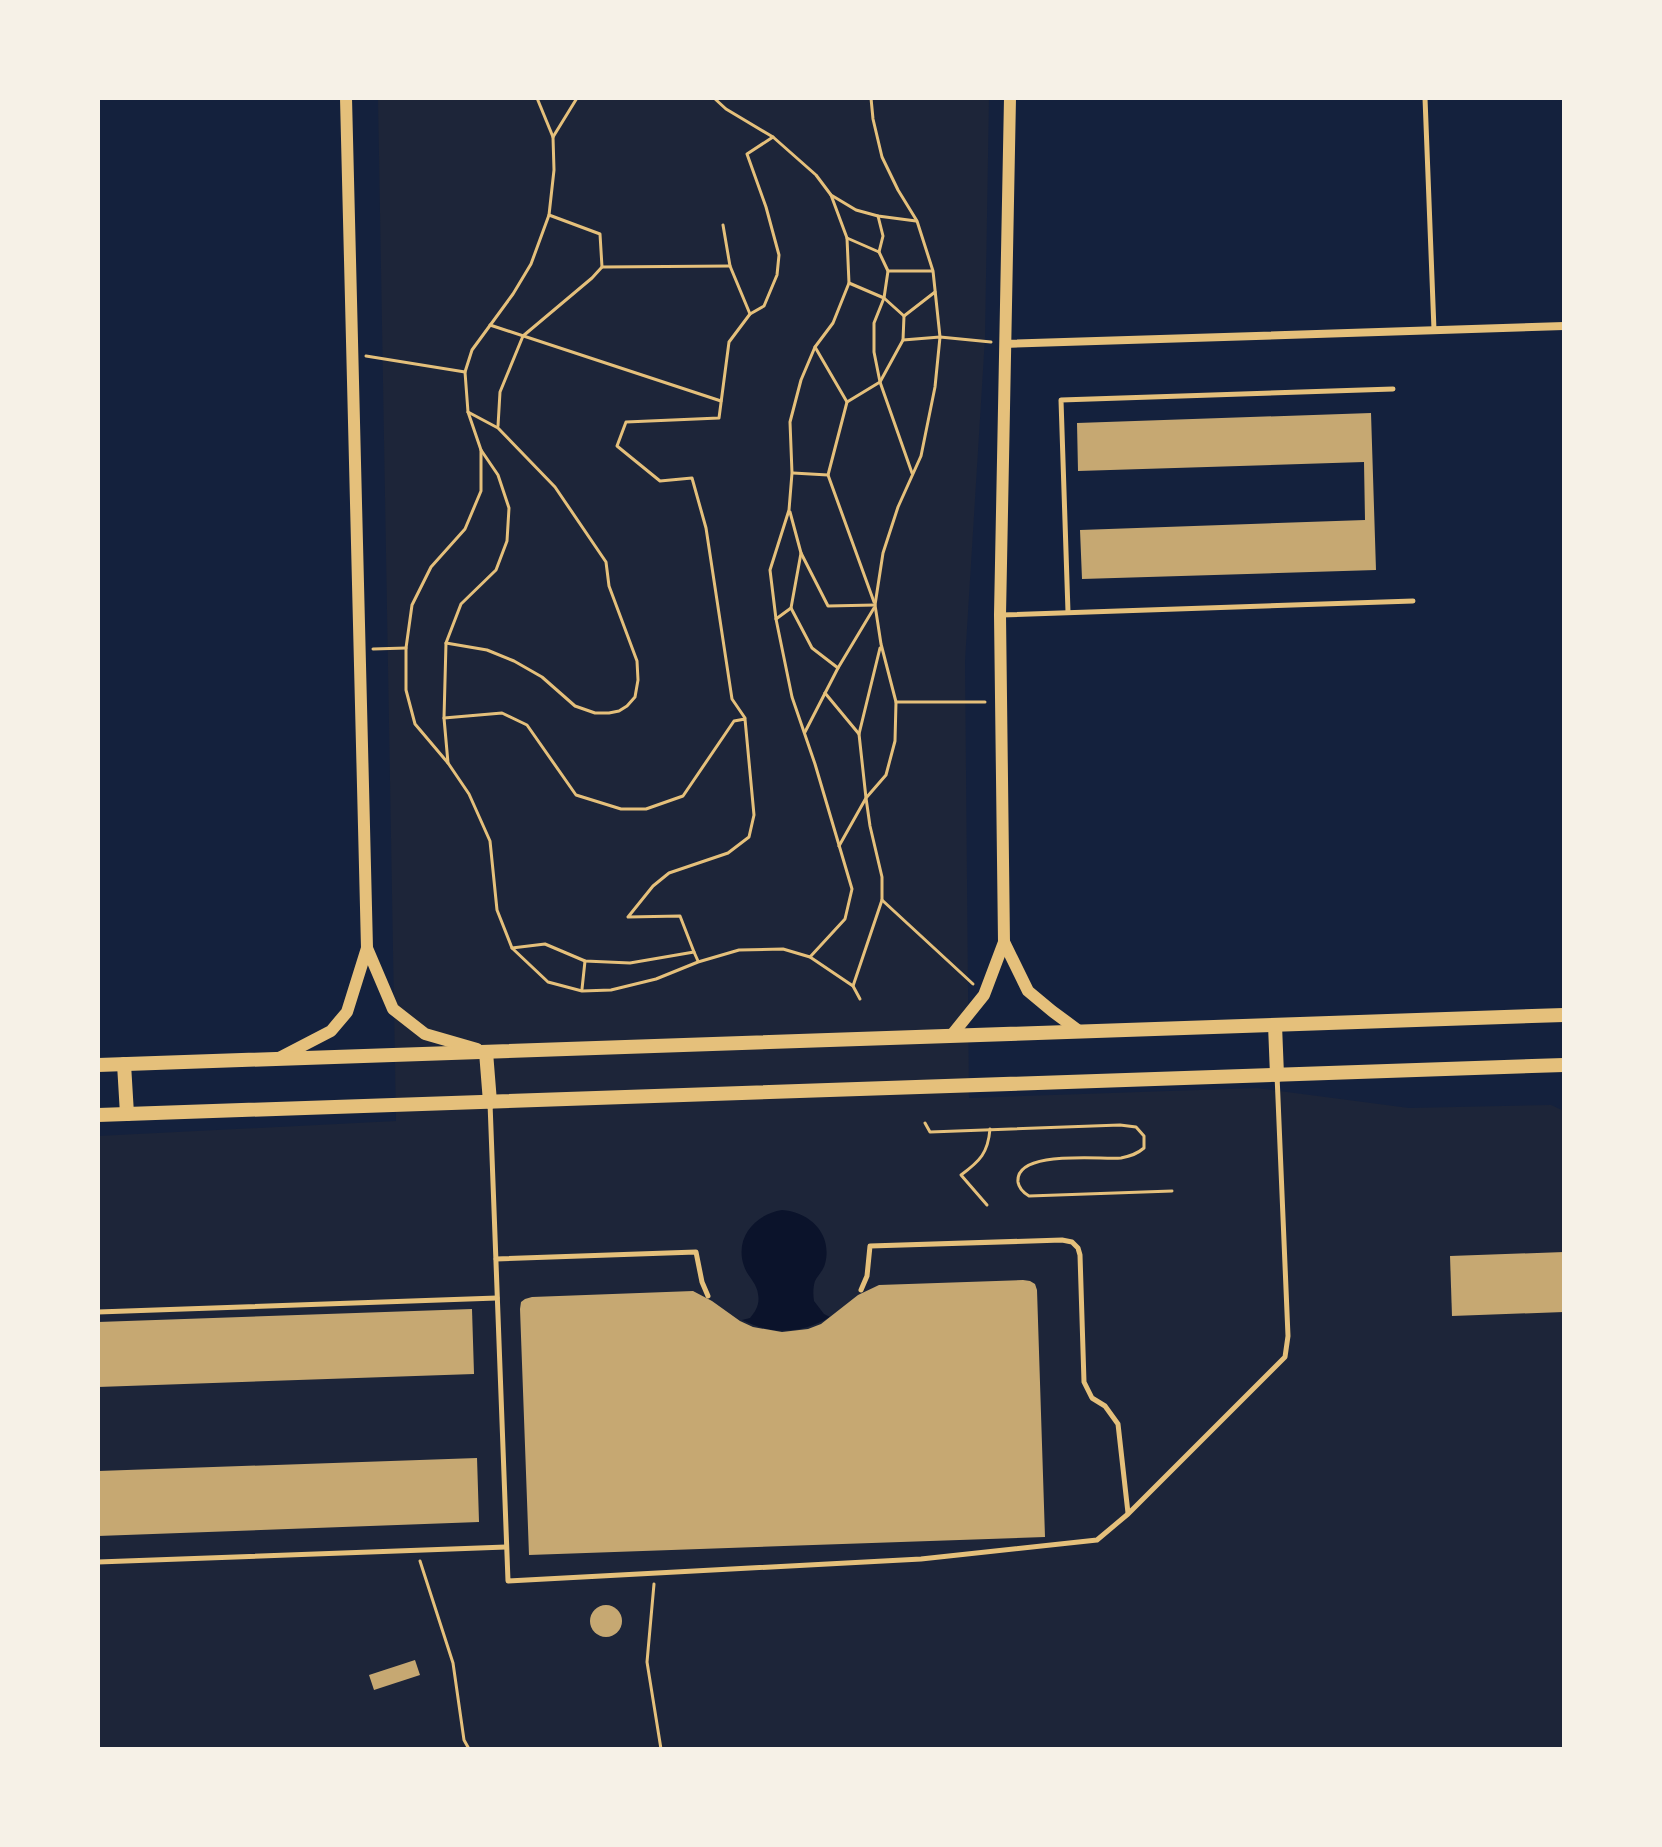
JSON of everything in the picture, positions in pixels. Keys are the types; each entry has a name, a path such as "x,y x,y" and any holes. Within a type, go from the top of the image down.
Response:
{"main road":[{"path":"98,1065 1564,1015"},
{"path":"1275,1025 1277,1075"},
{"path":"486,1052 490,1102"},
{"path":"124,1064 127,1114"},
{"path":"98,1115 1564,1065"}],"street":[{"path":"277,1059 331,1031 347,1012 367,948 346,98"},
{"path":"951,1036 984,995 1004,942 1000,615 1010,98"},
{"path":"1004,344 1564,326"},
{"path":"1004,942 1028,991 1079,1031"},
{"path":"367,948 393,1009 425,1034 486,1052"}],"lane":[{"path":"1425,98 1434,330"},
{"path":"1068,612 1061,400 1393,389"},
{"path":"1000,615 1413,601"},
{"path":"490,1102 508,1581 921,1559 1097,1540 1128,1514 1285,1357 1288,1336 1277,1075"},
{"path":"861,1290 870,1261 870,1246 1072,1242 1080,1255 1084,1382 1092,1398 1105,1406 1118,1424 1128,1514"},
{"path":"496,1259 696,1252 708,1296"},
{"path":"98,1312 497,1298"},
{"path":"98,1562 506,1547"}],"path":[{"path":"448,763 444,718 446,643 461,604 496,570 507,541 509,508 498,475 481,450 468,412 465,372 472,350 531,264 549,215 554,170 553,137 537,98"},
{"path":"553,137 577,98"},
{"path":"714,98 726,109 773,137 816,175 831,195 847,238 849,283 833,323 815,347 801,380 790,422 792,473 789,510 770,570 776,619 792,697 852,889 845,919 810,957"},
{"path":"805,734 838,668 875,605 883,553 898,507 921,456 935,387 940,337 933,271 917,221 882,157 871,98"},
{"path":"698,962 680,916 628,917 653,886 669,873 728,853 749,837 754,815 745,719 732,699 706,528 692,478 660,481 617,446 626,422 719,418 729,342 750,314 764,306 777,275 779,255 747,154 773,137"},
{"path":"831,195 856,210 917,221"},
{"path":"498,428 500,392 523,336 602,267 600,234 549,215"},
{"path":"878,216 883,236 879,252 888,271 884,298 874,323 874,352 880,382 913,475"},
{"path":"723,225 730,266 750,314"},
{"path":"847,238 879,252"},
{"path":"602,267 730,266"},
{"path":"888,271 933,271"},
{"path":"849,283 884,298 904,316"},
{"path":"839,847 866,798 886,775 895,741 896,702 875,605 828,475 847,402 880,382 903,340 904,316 935,292"},
{"path":"490,325 721,401"},
{"path":"903,340 940,337 1004,344"},
{"path":"815,347 847,402"},
{"path":"353,354 465,372"},
{"path":"446,643 487,650 514,661 542,677 575,706 595,713 619,711 635,697 637,661 609,586 606,562 555,487 498,428 468,412"},
{"path":"481,450 481,491 465,529 431,567 412,605 406,648 406,690 415,724 469,794 490,841 497,910 512,948 548,982 582,991 611,990 656,979 739,950 783,949 810,957 853,986 860,999"},
{"path":"792,473 828,475"},
{"path":"789,510 801,553 828,606 875,605"},
{"path":"801,553 791,608 812,648 838,668"},
{"path":"776,619 791,608"},
{"path":"853,986 882,900 882,877 870,826 859,734 881,644"},
{"path":"360,650 406,648"},
{"path":"825,693 859,734"},
{"path":"896,702 1001,703"},
{"path":"444,718 502,713 527,725 576,795 621,809 646,809 683,796 734,721 745,719"},
{"path":"882,900 984,995"},
{"path":"512,948 545,944 585,961 630,963 694,952"},
{"path":"582,991 585,961"},
{"path":"925,1123 930,1132 1136,1127 1144,1136 1144,1148 1135,1155 1044,1160 1030,1164 1021,1171 1018,1181 1021,1192 1029,1196 1172,1191"},
{"path":"987,1205 961,1175 977,1164 989,1145 990,1129"},
{"path":"416,1550 453,1663 464,1740 469,1749"},
{"path":"655,1572 647,1662 661,1749"}],"shaded area":[{"path":"378,98 989,98 985,338 965,661 969,1098 1257,1088 1409,1108 1551,1105 1564,1111 1564,1749 98,1749 98,1136 396,1121"},
{"path":"782,1210 802,1215 822,1234 827,1253 815,1281 814,1301 830,1317 808,1327 775,1330 742,1320 750,1318 758,1301 757,1290 745,1270 742,1246 756,1222"}],"building":[{"path":"1371,413 1376,570 1082,579 1080,530 1365,520 1364,462 1078,471 1077,423"},
{"path":"1564,1252 1564,1312 1452,1316 1450,1256"},
{"path":"1023,1280 1035,1284 1037,1290 1045,1537 529,1555 520,1309 525,1299 693,1291 753,1327 782,1332 821,1324 858,1295 879,1285"},
{"path":"472,1309 474,1374 98,1387 98,1322"},
{"path":"477,1458 479,1522 98,1536 98,1471"},
{"path":"606,1605 617,1610 622,1621 617,1632 606,1637 595,1632 590,1621 595,1610"},
{"path":"415,1660 420,1675 374,1690 369,1675"}]}
